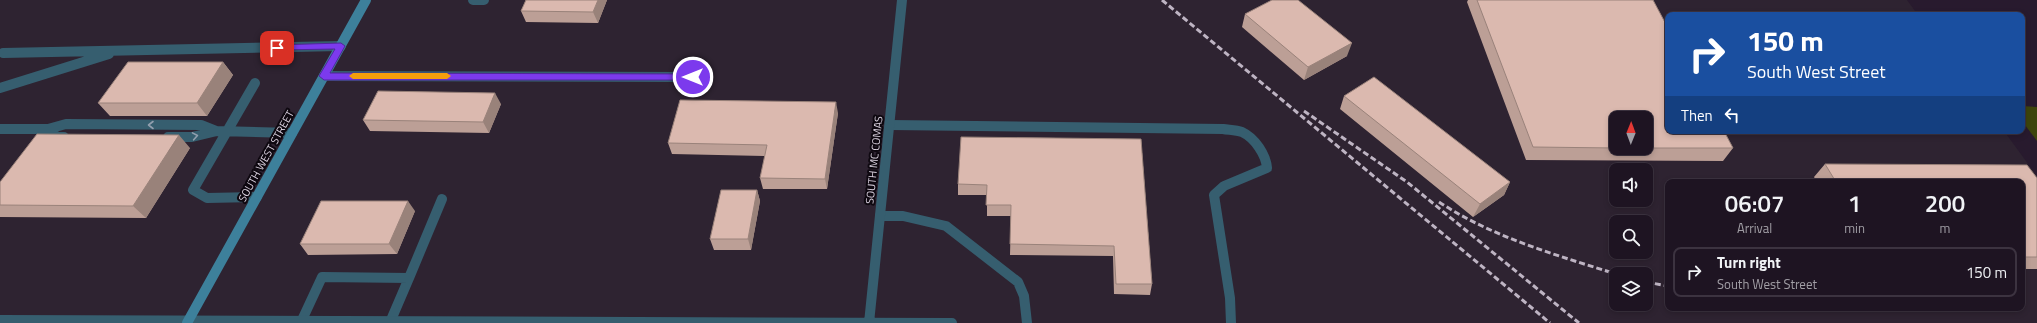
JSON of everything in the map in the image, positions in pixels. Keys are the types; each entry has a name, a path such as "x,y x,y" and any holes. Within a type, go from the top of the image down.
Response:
{"main road":[{"name":"SOUTH WEST STREET","path":"188,321 366,0"}],"street":[{"path":"473,0 484,0"},
{"name":"SOUTH MC COMAS","path":"869,323 902,0"},
{"path":"3,53 341,46"},
{"path":"0,88 121,50"},
{"path":"324,76 693,77"},
{"path":"255,83 221,132 193,190 207,198 257,197"},
{"path":"0,129 48,129 66,124 201,125 221,132"},
{"path":"890,125 1223,129 1244,134 1252,140 1267,162 1267,168 1260,173 1219,188 1214,195 1230,298 1232,323"},
{"path":"48,129 57,137 73,137"},
{"path":"160,137 192,137 221,132 292,133"},
{"path":"391,320 442,199"},
{"path":"880,216 903,216 946,226 1018,282 1022,287 1026,323"},
{"path":"302,320 322,277 409,278"},
{"path":"0,320 391,320 416,322 952,323"}],"shaded area":[{"path":"0,0 1907,0 1916,12 1665,12 1665,134 2006,134 2037,176 2037,323 0,323"}],"green space":[{"path":"2025,106 2037,107 2037,141 2025,125"}],"building":[{"path":"526,0 598,0 593,12 521,11"},
{"path":"1272,0 1298,0 1352,43 1308,67 1245,14"},
{"path":"1477,0 1653,0 1665,22 1665,134 1726,134 1733,148 1653,148 1653,111 1609,111 1609,148 1533,147"},
{"path":"128,62 223,62 197,103 98,103"},
{"path":"1374,77 1510,182 1480,204 1344,96"},
{"path":"378,91 495,93 483,122 363,120"},
{"path":"680,100 836,102 825,179 760,178 767,145 668,143"},
{"path":"37,134 179,135 133,206 0,205 0,182"},
{"path":"961,137 1141,139 1152,284 1116,284 1114,246 1010,244 1011,205 986,205 987,185 958,184"},
{"path":"1825,164 2027,165 2037,178 2037,257 2025,257 2025,179 1834,179"},
{"path":"721,190 757,190 748,239 710,239"},
{"path":"321,201 408,201 389,244 300,244"}],"railway":[{"path":"1162,0 1550,323"},
{"path":"1304,111 1407,182 1579,323"},
{"path":"1439,202 1459,214 1502,235 1609,272"},
{"path":"1653,283 1665,285"}],"slow traffic":[{"path":"353,76 447,76"}],"route":[{"path":"277,48 341,46 324,76 693,77"}]}
